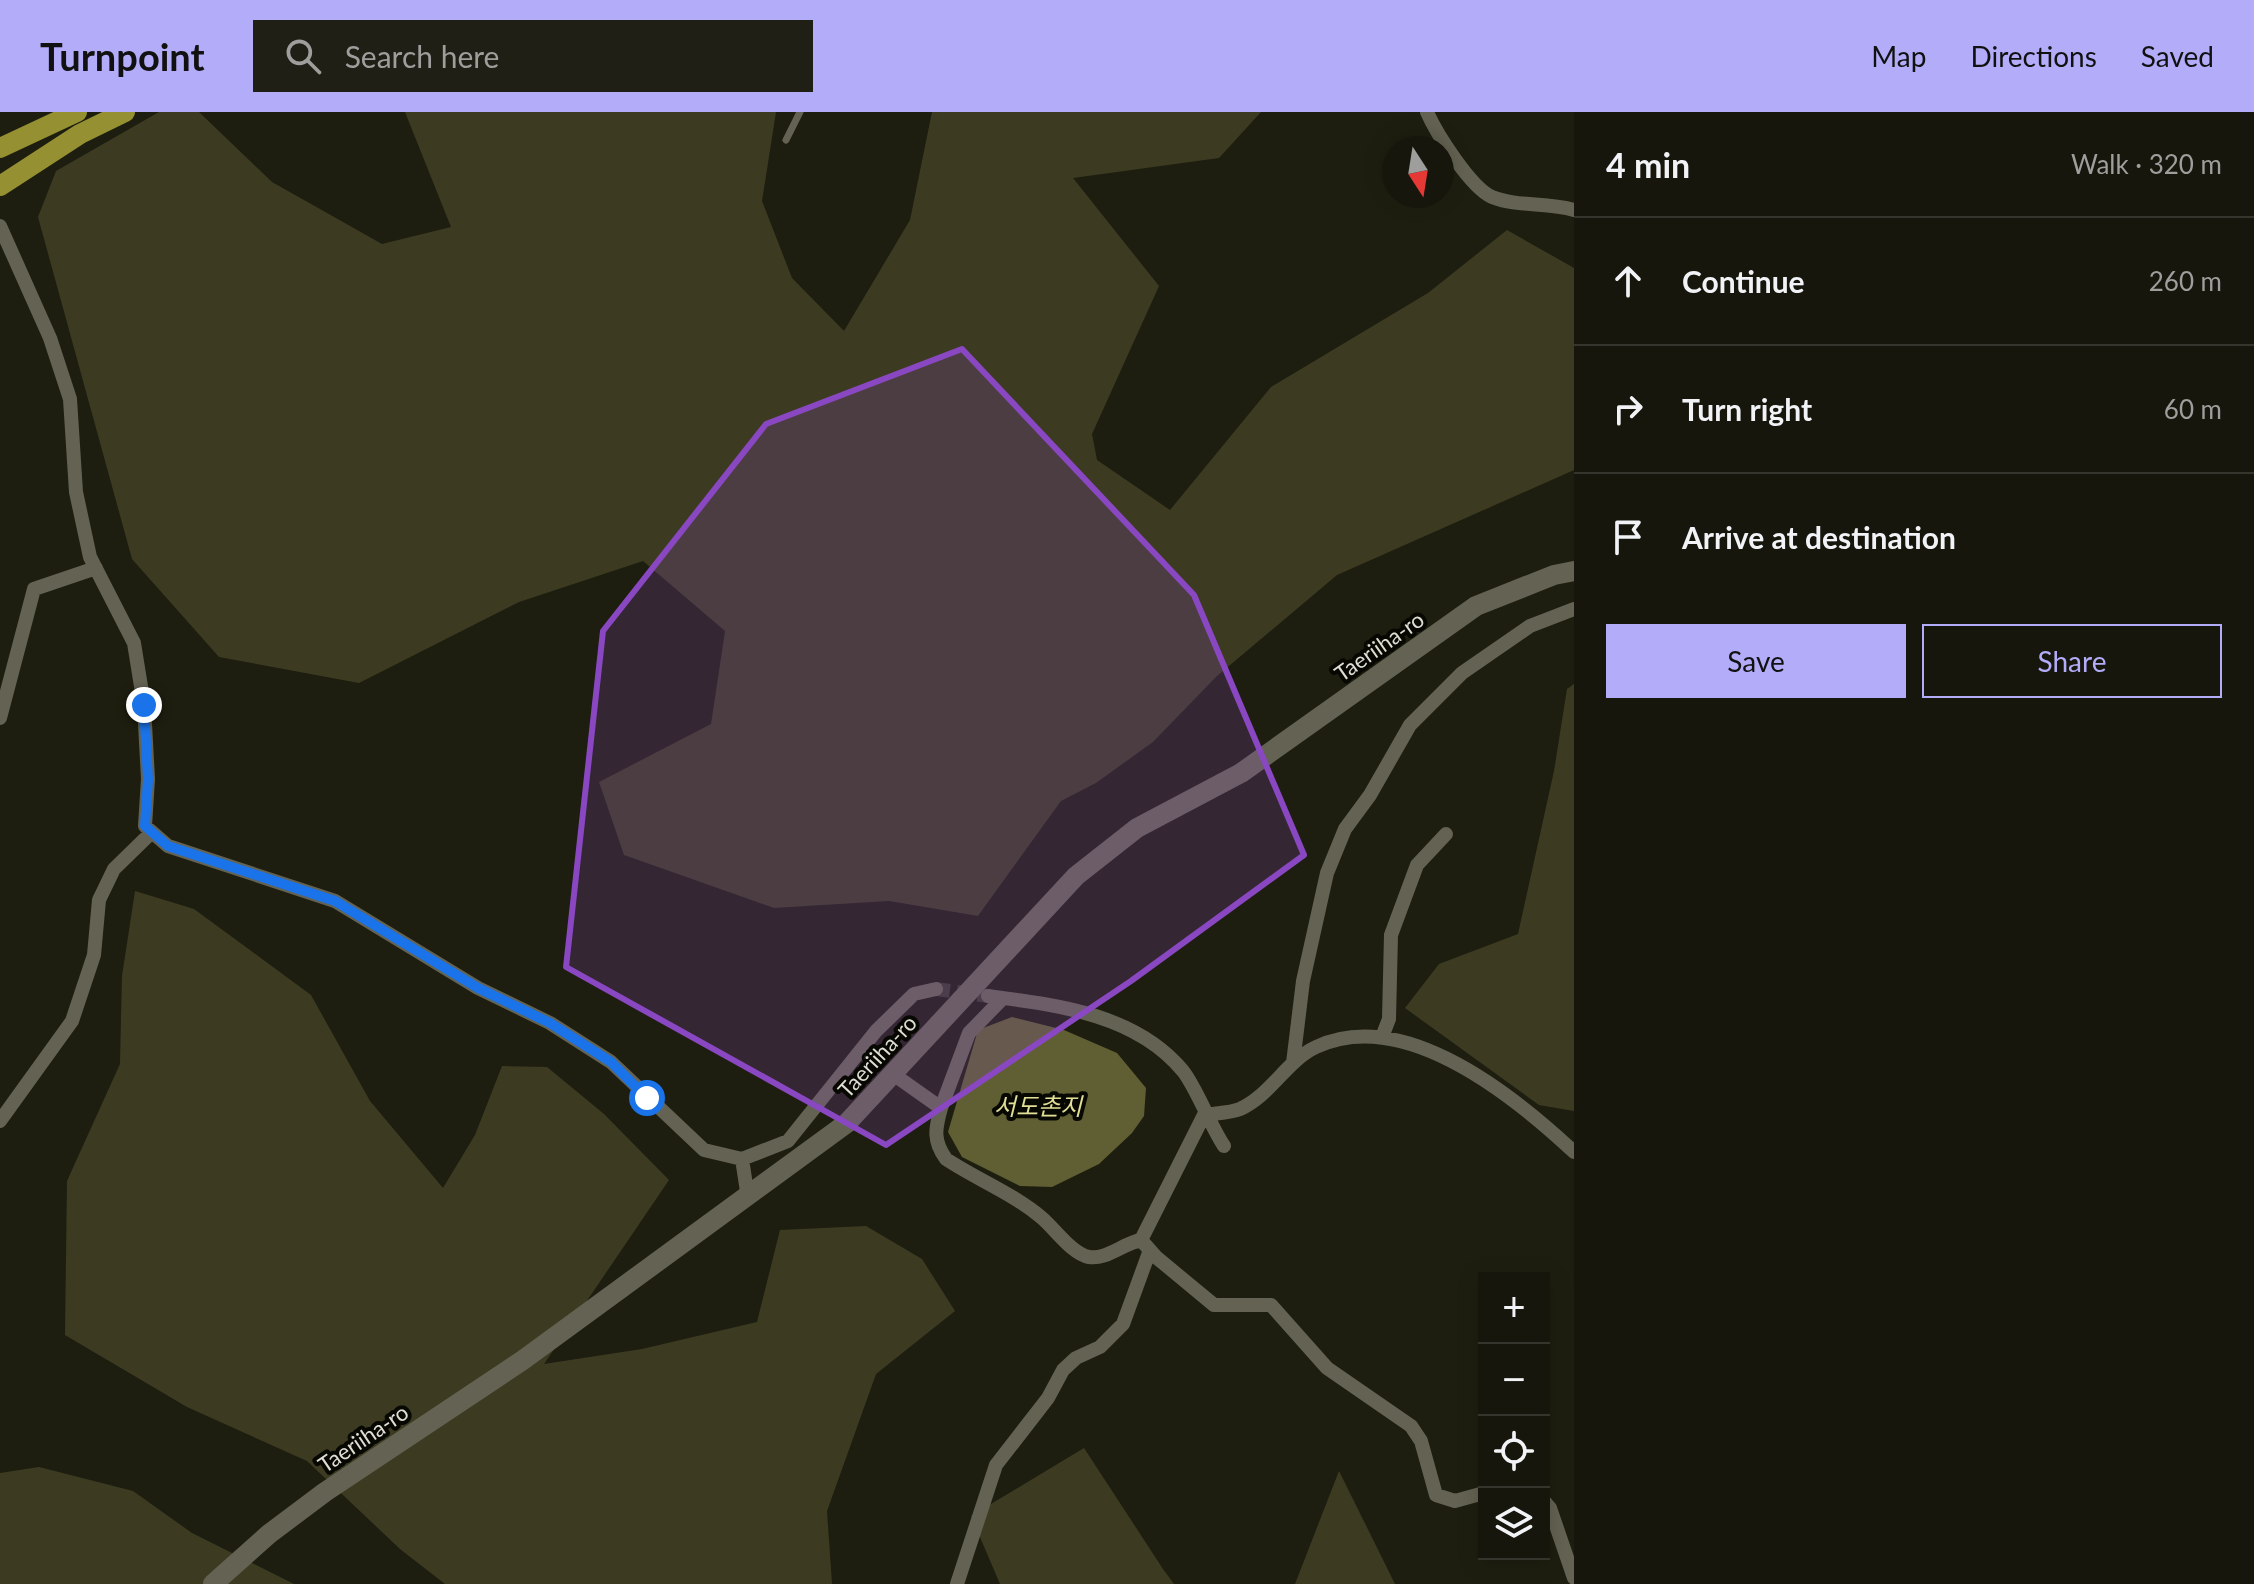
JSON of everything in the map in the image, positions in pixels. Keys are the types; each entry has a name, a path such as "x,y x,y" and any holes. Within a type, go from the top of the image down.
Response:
{"main road":[{"path":"0,148 77,112"},
{"path":"0,186 80,134 125,112"},
{"name":"Taeriiha-ro","path":"213,1584 269,1534 325,1492 523,1360 847,1123 1076,876 1137,828 1241,773 1476,606 1554,575 1574,571"}],"street":[{"path":"1427,112 1434,128 1481,190 1494,198 1574,210"},
{"path":"0,226 50,338 70,399 76,492 96,568 134,643 147,764 143,812 145,826 168,846 335,901 478,988 550,1023 611,1062 704,1150 742,1159 788,1141 876,1031 914,994 936,989"},
{"path":"0,718 34,589 96,568"},
{"path":"1293,1063 1303,981 1327,873 1345,829 1370,795 1410,725 1462,673 1530,626 1574,609"},
{"path":"0,1121 72,1021 94,955 99,900 114,869 152,832"},
{"path":"1382,1037 1389,1019 1391,935 1417,865 1446,834"},
{"path":"1224,1146 1204,1115 1185,1074 1158,1045 1098,1015 996,997 969,1033 936,1127 936,1145 946,1159 1039,1215 1082,1255 1092,1258 1106,1255 1124,1243 1146,1245 1201,1297 1214,1305 1271,1305 1327,1368 1411,1426 1421,1441 1436,1495 1455,1501 1478,1495"},
{"path":"1204,1115 1239,1110 1263,1094 1293,1063 1316,1047 1351,1037 1382,1037 1459,1065 1522,1105 1574,1152"},
{"path":"900,1079 941,1108"},
{"path":"957,1584 996,1465 1048,1398 1063,1370 1076,1358 1100,1347 1123,1324 1146,1245 1204,1115"},
{"path":"742,1159 748,1198"},
{"path":"1550,1508 1574,1578"}],"lane":[{"path":"786,140 800,112"}],"highlighted area":[{"path":"962,349 1194,595 1304,855 1131,981 886,1145 566,967 603,631 766,424"}],"shaded area":[{"path":"159,112 199,112 272,182 382,244 451,227 405,112 776,112 762,201 792,278 844,331 910,220 932,112 1261,112 1219,158 1073,178 1159,286 1092,434 1097,460 1170,510 1271,387 1428,293 1507,230 1574,268 1574,470 1337,575 1217,676 1153,742 1096,783 1061,801 978,916 889,901 774,908 624,855 599,782 711,724 725,631 643,561 519,602 359,683 219,657 132,559 38,217 56,171"},
{"path":"1574,684 1574,1111 1539,1105 1405,1008 1439,964 1518,934 1554,771 1567,689"},
{"path":"135,891 194,909 311,995 370,1101 443,1188 475,1135 502,1066 547,1067 604,1114 669,1180 544,1364 642,1349 757,1322 780,1230 866,1226 922,1259 955,1311 876,1374 827,1511 832,1584 445,1584 400,1549 307,1461 187,1407 65,1335 67,1181 120,1064 122,976"},
{"path":"1084,1448 1174,1584 1000,1584 971,1516"},
{"path":"39,1467 133,1491 192,1533 294,1584 0,1584 0,1473"},
{"path":"1339,1471 1395,1584 1295,1584"}],"water":[{"name":"서도촌지","path":"1012,1017 1064,1030 1117,1053 1146,1088 1144,1116 1132,1133 1099,1164 1052,1187 1020,1186 962,1157 948,1132 978,1030"}],"tunnel":[{"path":"936,989 988,996"}],"route":[{"path":"144,705 148,779 143,812 145,826 168,846 335,901 396,941 478,988 550,1023 611,1062 647,1098"}]}
